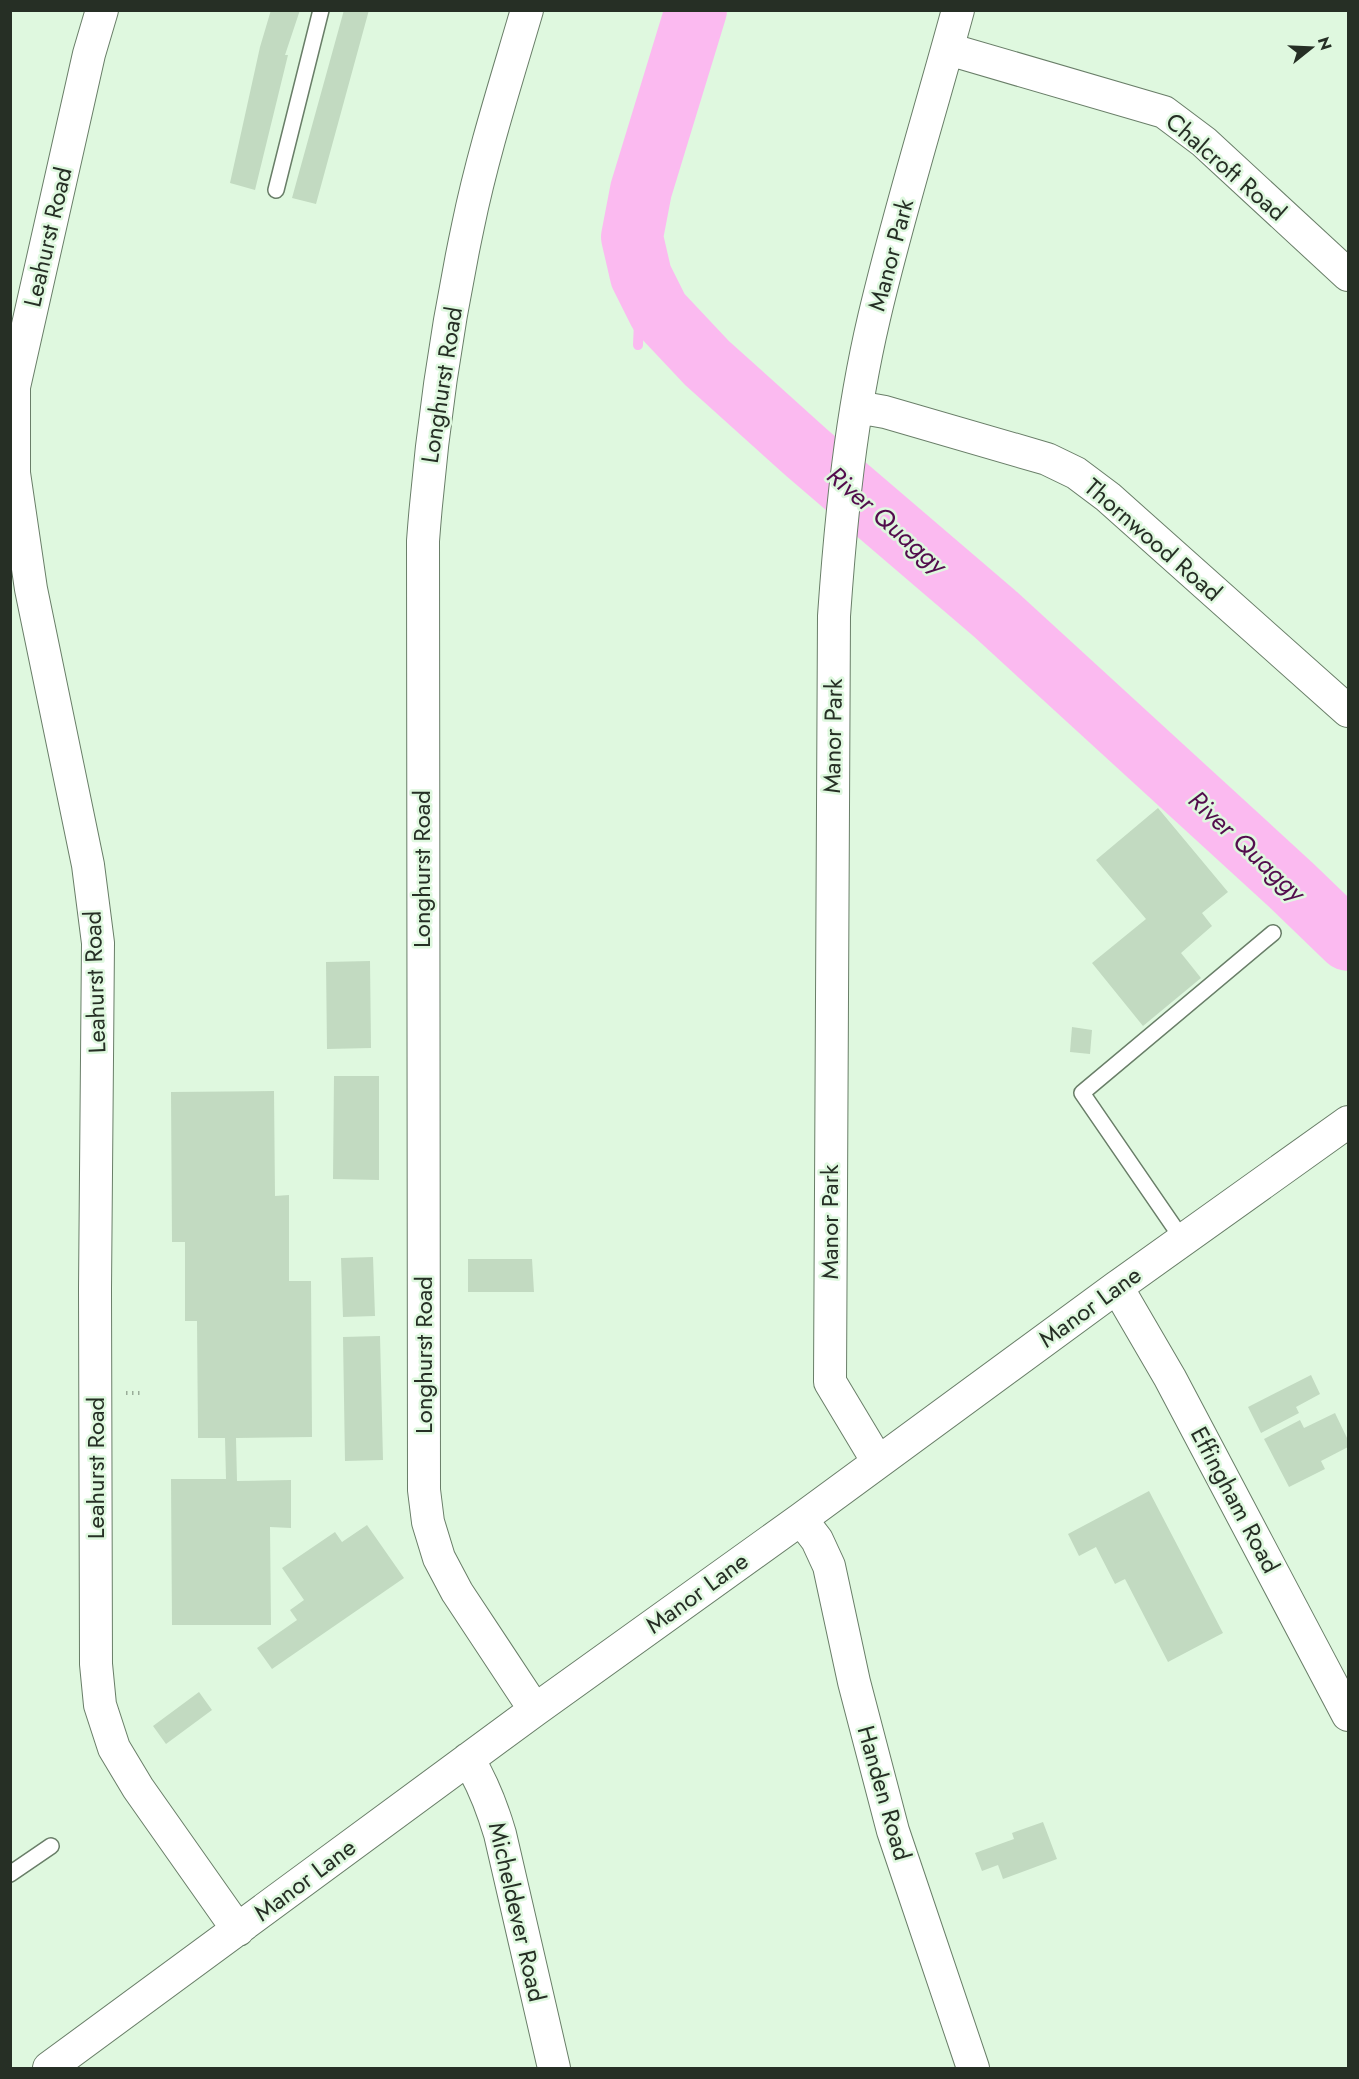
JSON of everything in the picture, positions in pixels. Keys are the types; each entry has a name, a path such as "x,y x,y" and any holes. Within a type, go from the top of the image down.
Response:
{"street":[{"name":"Leahurst Road","path":"102,10 89,54 14,387 14,473 21,594 88,865 98,942 96,1664 100,1705 114,1748 138,1788 238,1930"},
{"name":"Longhurst Road","path":"527,10 488,142 468,225 436,414 423,541 424,1490 428,1522 439,1558 457,1592 535,1710"},
{"name":"Manor Park","path":"878,1462 830,1382 834,616 841,521 849,456 874,319 958,10"},
{"name":"Chalcroft Road","path":"948,49 1164,112 1204,142 1348,275"},
{"name":"Thornwood Road","path":"857,407 885,412 1047,459 1076,473 1108,497 1348,711"},
{"name":"Manor Lane","path":"49,2068 535,1710 1348,1122"},
{"name":"Effingham Road","path":"1117,1287 1170,1378 1348,1715"},
{"name":"Handen Road","path":"801,1519 817,1540 829,1566 854,1682 893,1832 974,2068"},
{"name":"Micheldever Road","path":"468,1760 485,1789 500,1834 554,2068"}],"lane":[{"path":"276,190 321,10"},
{"path":"1183,1240 1082,1093 1273,933"},
{"path":"10,1874 51,1846"}],"building":[{"path":"271,10 300,10 285,55 288,55 255,190 230,183 260,47"},
{"path":"344,10 369,10 316,204 292,198"},
{"path":"1158,808 1228,892 1202,913 1212,926 1181,953 1201,978 1143,1026 1092,963 1146,919 1096,860"},
{"path":"370,961 371,1048 327,1049 326,962"},
{"path":"1072,1027 1092,1030 1090,1054 1070,1052"},
{"path":"334,1076 379,1076 379,1180 333,1179"},
{"path":"274,1091 275,1196 289,1195 289,1281 311,1281 312,1437 236,1438 237,1481 291,1480 291,1528 270,1527 271,1625 172,1625 171,1479 226,1479 225,1438 198,1438 197,1321 185,1321 185,1242 172,1242 171,1092"},
{"path":"373,1257 375,1316 343,1317 341,1258"},
{"path":"468,1259 532,1259 534,1292 468,1292"},
{"path":"380,1336 383,1460 345,1461 343,1337"},
{"path":"1311,1375 1320,1394 1296,1407 1299,1413 1261,1433 1248,1407"},
{"path":"1335,1413 1348,1440 1348,1447 1321,1461 1325,1469 1289,1487 1264,1439 1300,1420 1304,1428"},
{"path":"1149,1491 1223,1633 1168,1662 1125,1579 1115,1584 1096,1547 1079,1556 1068,1534"},
{"path":"367,1525 404,1578 272,1669 257,1648 297,1620 290,1610 304,1600 282,1568 335,1532 342,1542"},
{"path":"199,1692 212,1710 166,1744 153,1726"},
{"path":"1043,1822 1057,1859 1003,1879 998,1865 982,1871 975,1853 1014,1839 1012,1833"}],"waterway":[{"name":"River Quaggy","path":"696,10 641,190 632,237 641,276 659,312 707,363 807,453 994,613 1348,940"},
{"path":"638,345 641,276"}]}
